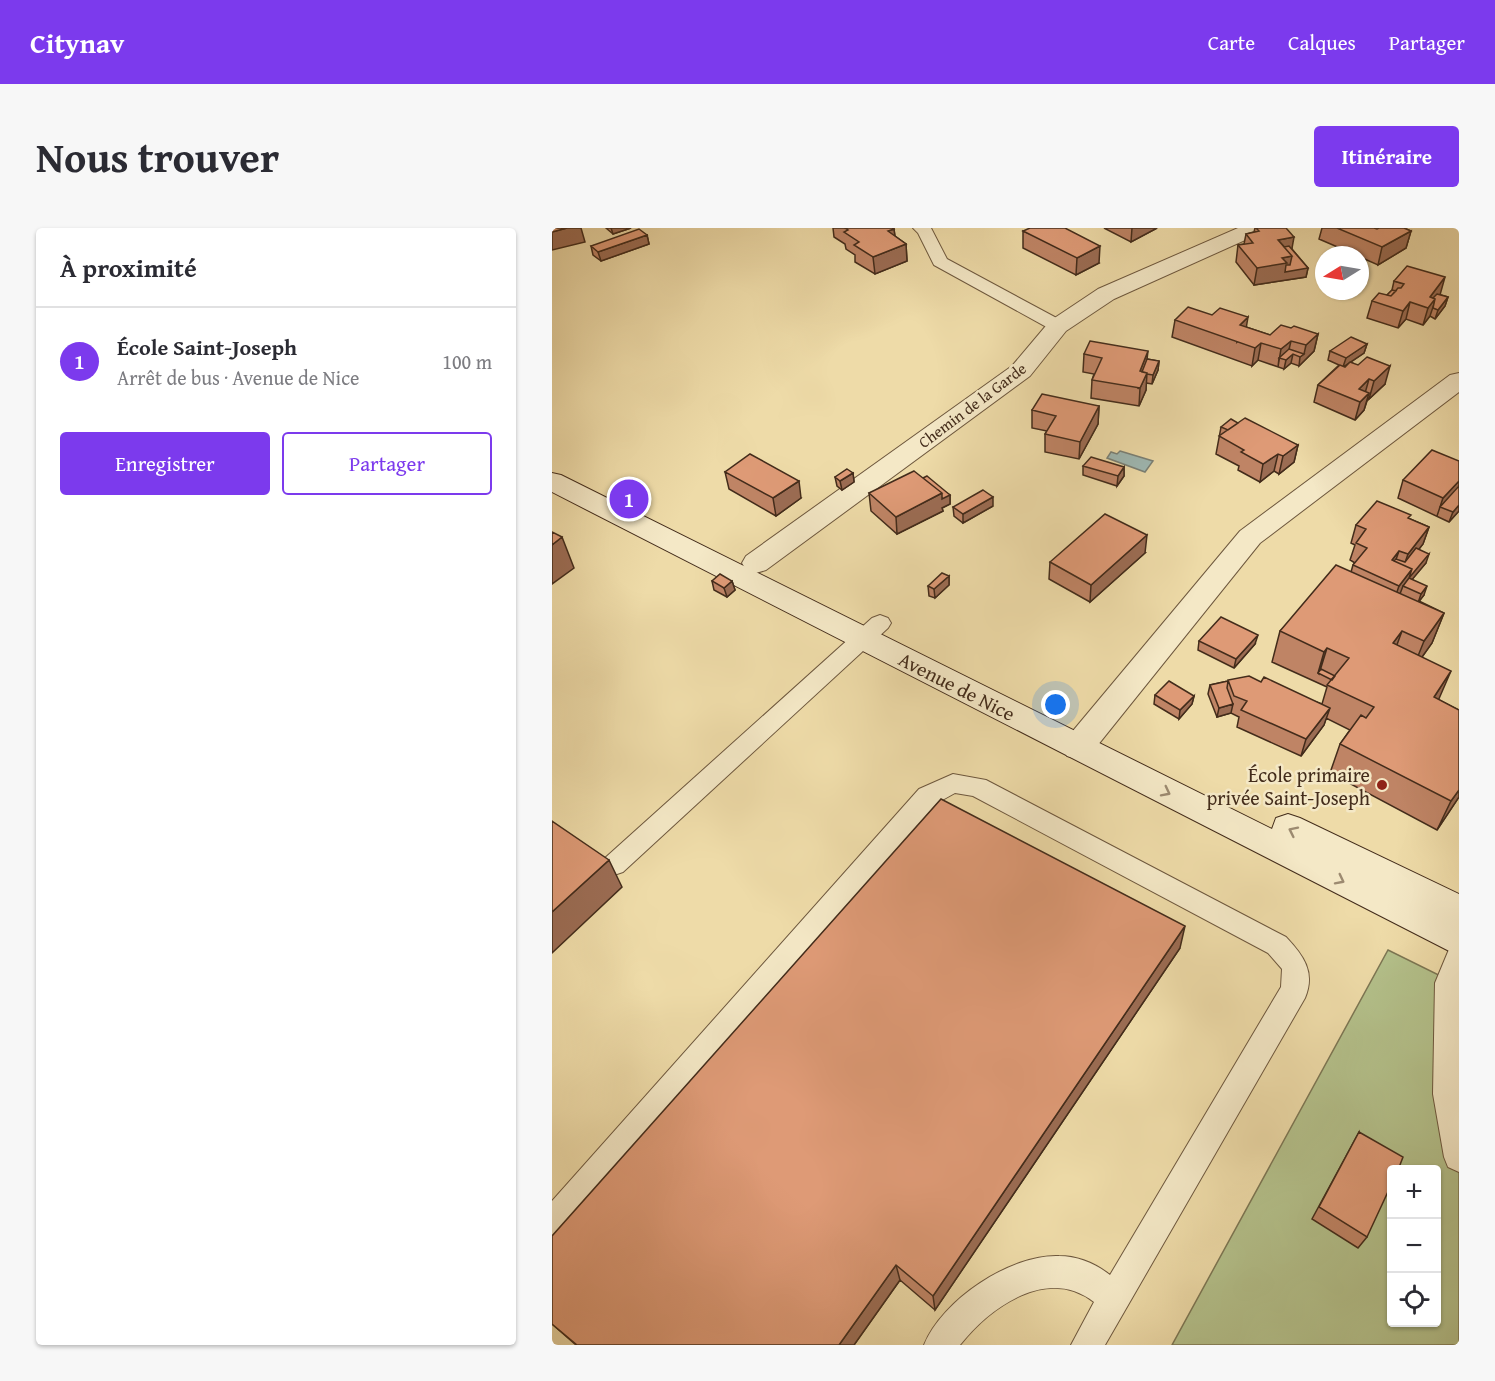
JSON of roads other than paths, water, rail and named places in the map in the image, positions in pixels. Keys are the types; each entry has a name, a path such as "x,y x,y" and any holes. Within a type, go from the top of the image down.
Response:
{"main road":[{"name":"Chemin de la Garde","path":"756,563 1021,371 1058,326 1106,294 1256,228"},
{"path":"1084,739 1250,537 1459,380"},
{"name":"Avenue de Nice","path":"552,461 756,563 872,631"},
{"name":"Avenue de Nice","path":"552,481 872,631 1084,739 1459,940"},
{"name":"Avenue de Nice","path":"1084,739 1459,911"}],"lane":[{"path":"921,228 925,231 940,262 1058,326"},
{"path":"615,865 872,631"},
{"path":"552,1224 928,796 953,783 978,787 1266,939 1276,945 1295,965 1295,989 1087,1345"},
{"path":"1459,955 1449,983 1446,1094 1459,1156"},
{"path":"940,1345 955,1323 1014,1280 1054,1269 1081,1275 1115,1298"}],"water":[{"path":"1120,451 1153,461 1145,472 1107,458 1111,452 1117,454"}],"place":[{"name":"École Saint-Joseph","path":"629,499"},
{"name":"École primaire privée Saint-Joseph","path":"1382,785"}]}
